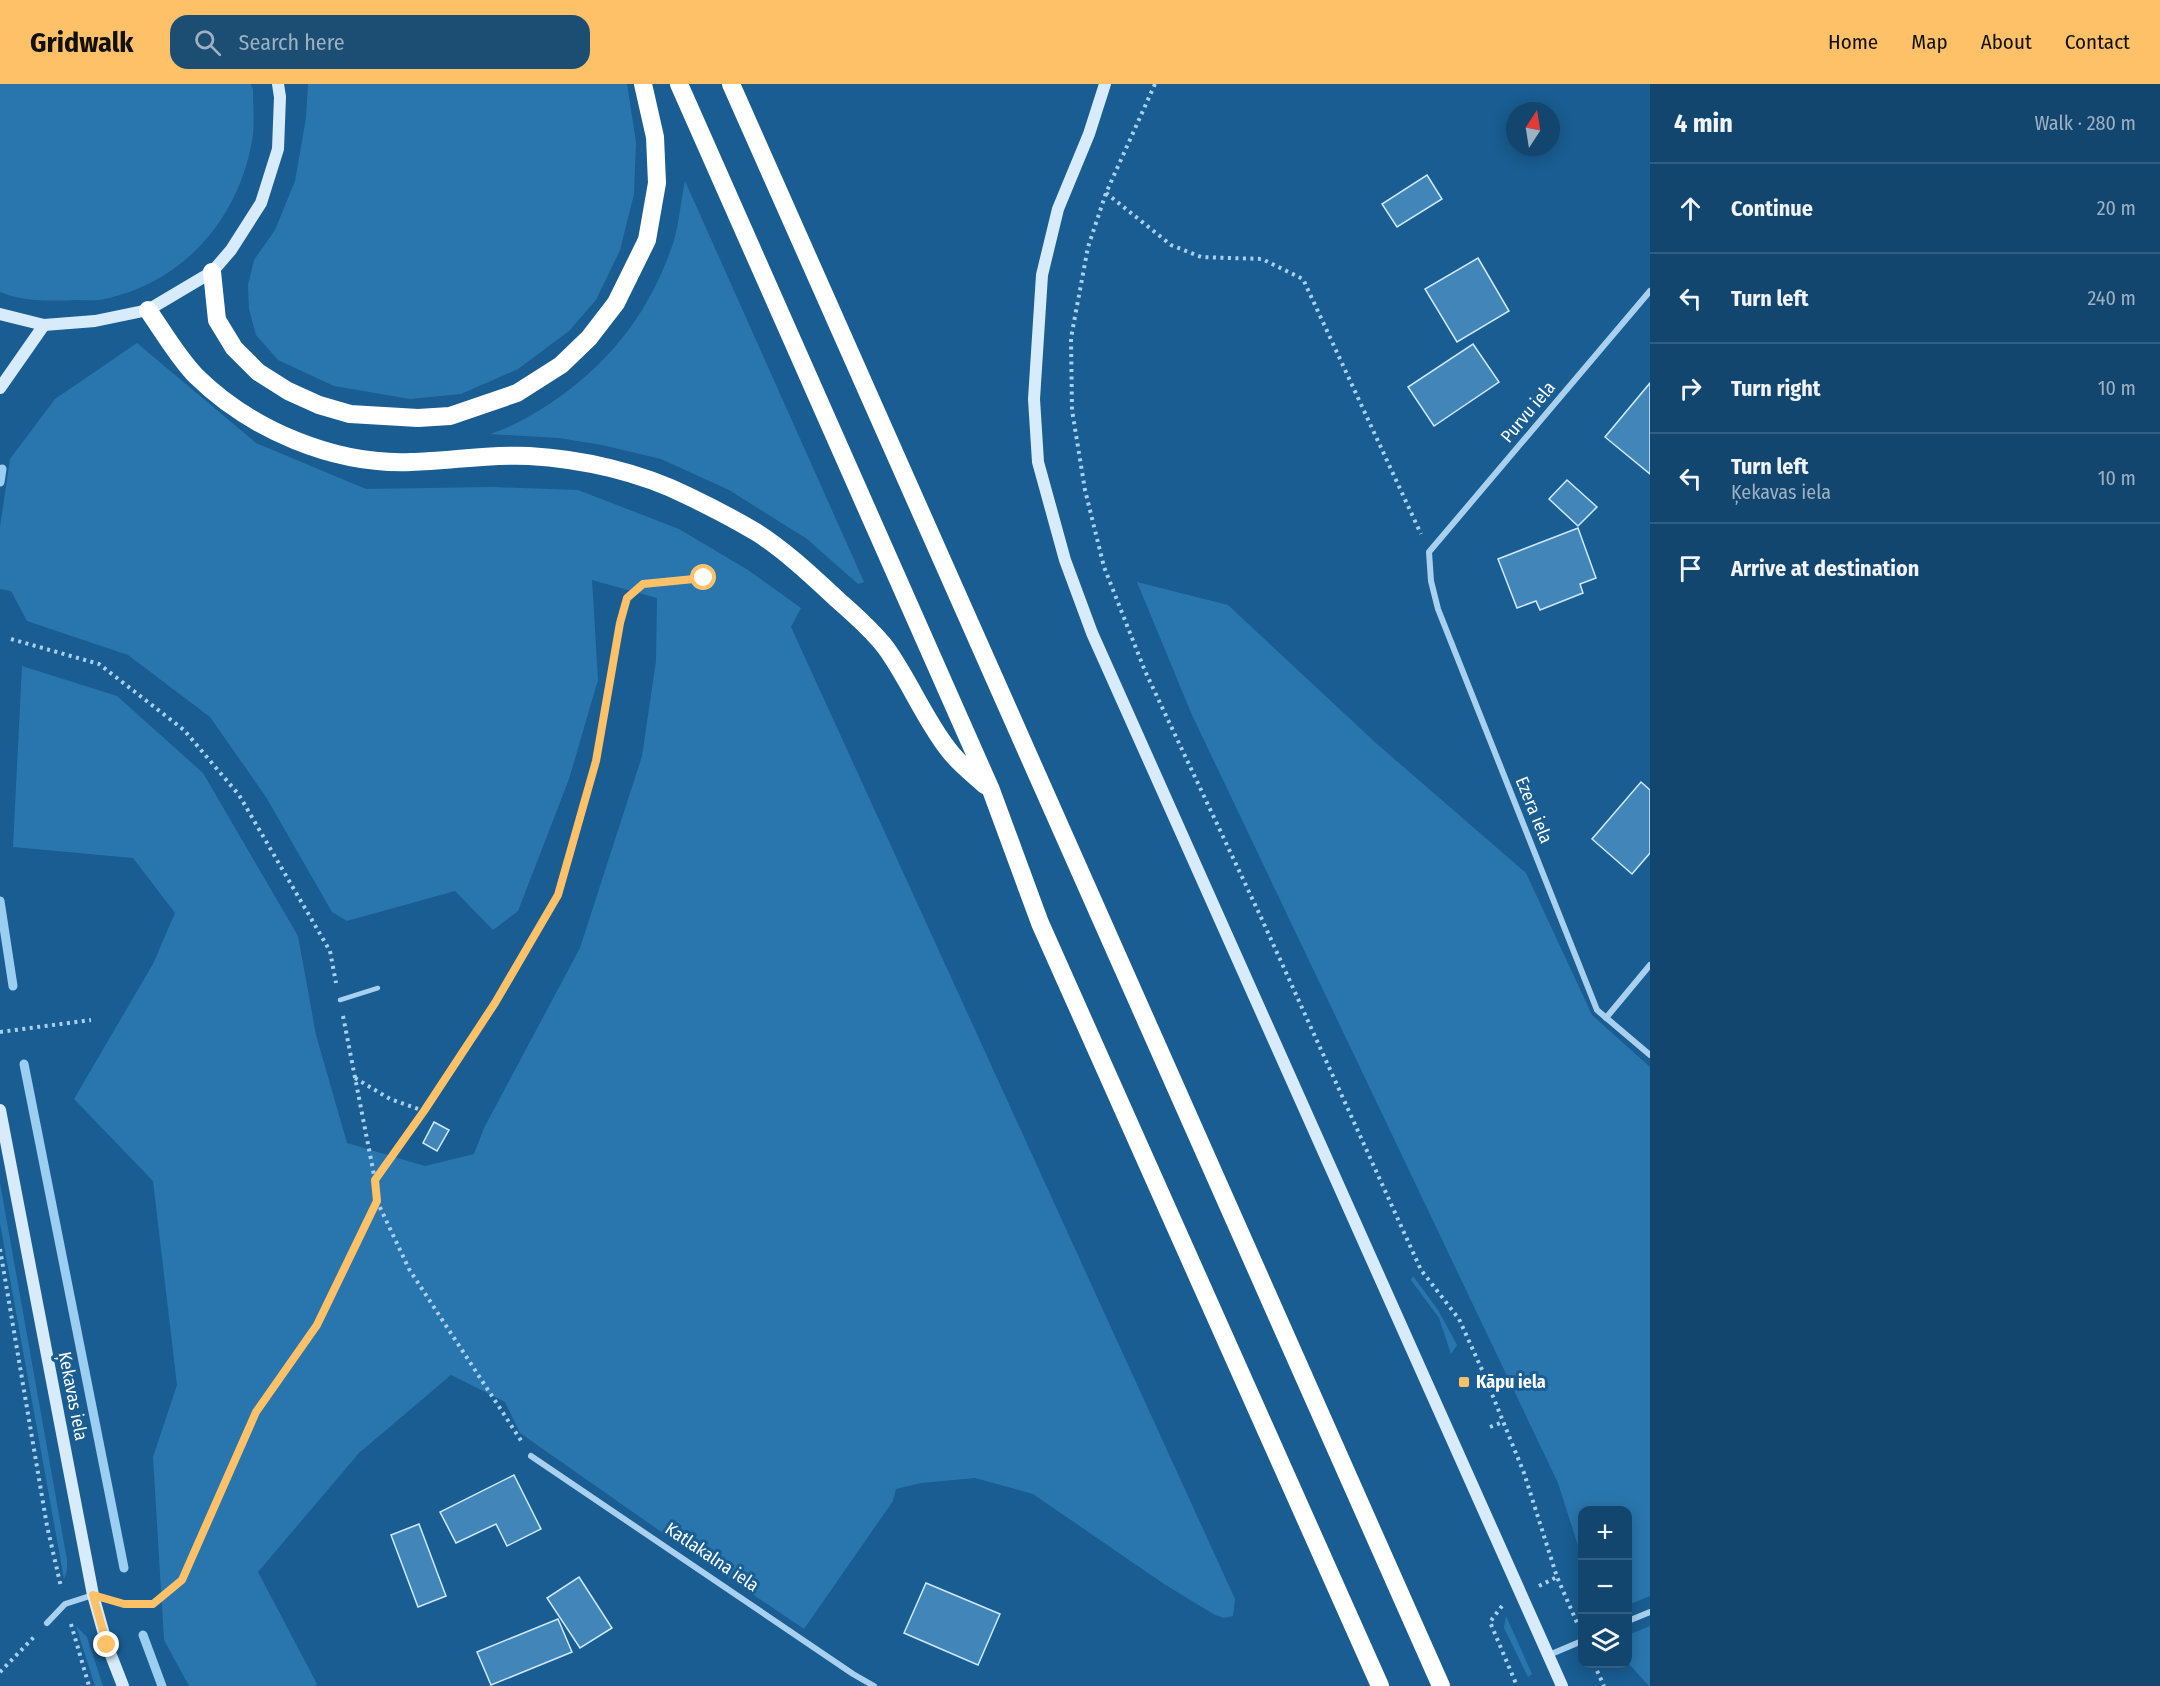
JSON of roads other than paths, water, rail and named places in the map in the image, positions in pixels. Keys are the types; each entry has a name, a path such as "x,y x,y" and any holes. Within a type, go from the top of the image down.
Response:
{"highway":[{"path":"212,272 217,320 234,348 258,372 288,391 319,405 350,414 418,418 450,416 517,393 561,365 590,338 616,303 647,240 657,183 655,137 643,84"},
{"path":"680,84 991,790 1040,923 1380,1686"},
{"path":"731,84 1441,1686"},
{"path":"148,310 195,375 227,402 259,423 293,440 370,460 409,463 529,456 583,462 635,475 686,495 758,533 809,573 851,611 885,647 949,751 991,790"}],"main road":[{"path":"0,314 44,325 95,321 148,310 212,272 231,250 261,203 278,149 280,97 278,84"},
{"path":"280,97 286,84"},
{"path":"1105,84 1089,134 1058,209 1042,275 1034,399 1038,462 1065,560 1092,633 1562,1686"},
{"path":"0,388 44,325"},
{"name":"Ķekavas iela","path":"0,1110 93,1595 107,1645 123,1686"}],"street":[{"name":"Purvu iela","path":"1429,552 1650,291"},
{"name":"Ezera iela","path":"1429,552 1431,581 1438,609 1597,1010 1650,1055"},
{"path":"1606,1018 1650,965"},
{"name":"Katlakalna iela","path":"531,1456 874,1686"},
{"path":"47,1623 65,1604 93,1595"},
{"path":"1632,1620 1650,1612"},
{"path":"1549,1655 1578,1643"}],"lane":[{"path":"340,1000 378,988"}],"waterway":[{"path":"0,482 2,469"},
{"path":"0,901 13,986"},
{"path":"24,1064 124,1568"},
{"path":"143,1635 162,1686"}],"place":[{"name":"Kāpu iela","path":"1464,1382"}]}
